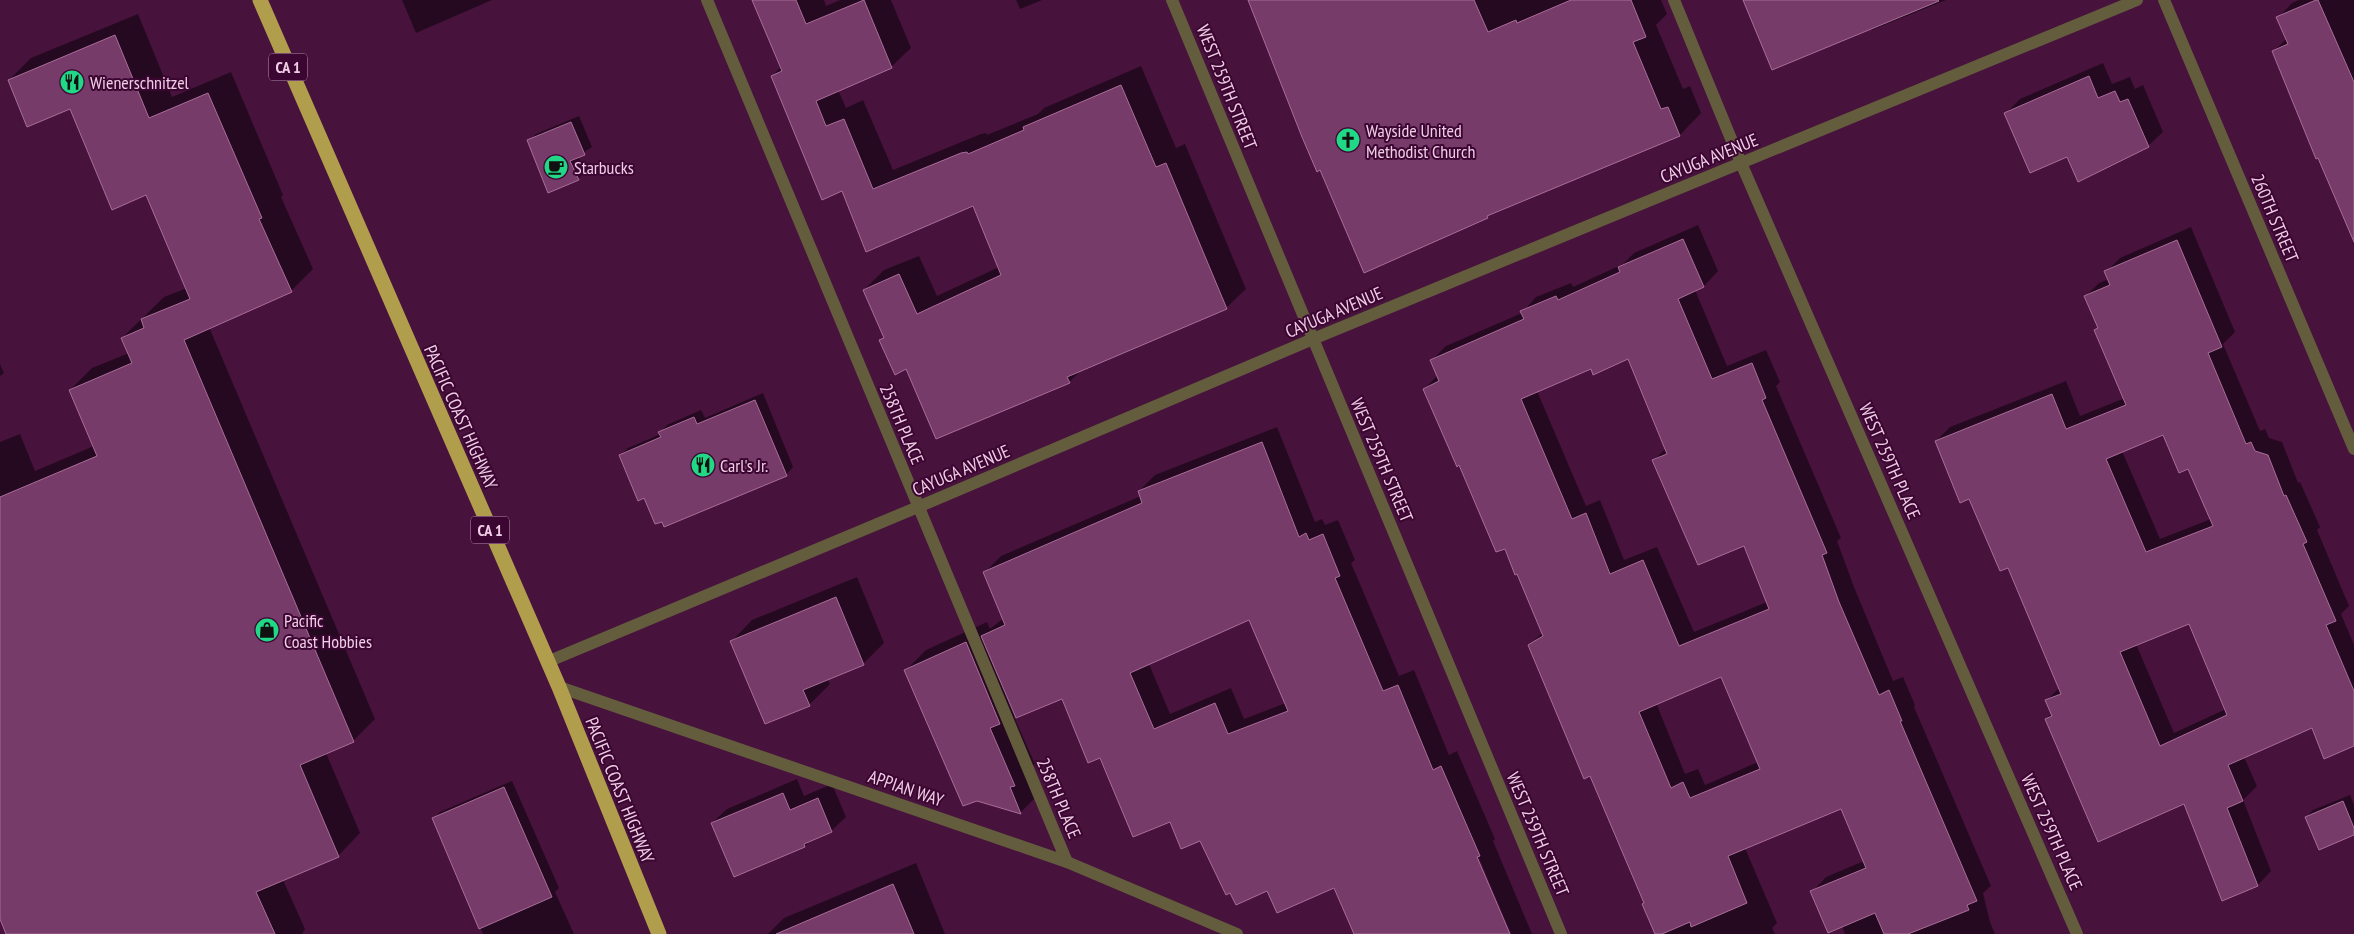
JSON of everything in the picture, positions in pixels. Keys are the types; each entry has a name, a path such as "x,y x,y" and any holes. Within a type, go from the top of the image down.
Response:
{"highway":[{"name":"PACIFIC COAST HIGHWAY","path":"260,0 559,687 659,934"}],"street":[{"name":"258TH PLACE","path":"707,0 1066,862"},
{"name":"WEST 259TH STREET","path":"1172,0 1561,934"},
{"name":"WEST 259TH PLACE","path":"1674,0 1741,164 2077,934"},
{"name":"CAYUGA AVENUE","path":"547,662 1313,339 2137,0"},
{"name":"260TH STREET","path":"2164,0 2354,450"},
{"name":"APPIAN WAY","path":"559,687 1066,862 1237,934"}],"building":[{"path":"752,0 796,0 806,24 864,0 892,68 816,101 826,126 844,119 873,189 961,153 967,152 968,154 1024,130 1023,127 1121,85 1156,167 1166,163 1227,309 1067,377 1070,383 936,439 906,369 895,375 879,340 884,338 863,290 899,274 917,314 1001,275 973,206 866,252 842,191 822,200 771,76 782,71"},
{"path":"1248,0 1474,0 1488,32 1516,20 1517,23 1571,0 1631,0 1646,37 1633,42 1661,109 1668,107 1680,136 1487,216 1488,218 1364,273 1320,170 1317,172 1302,137"},
{"path":"1743,0 1938,0 1939,1 1772,70"},
{"path":"2318,0 2354,82 2354,242 2318,158 2316,159 2272,51 2288,44 2276,17"},
{"path":"115,35 149,118 208,93 262,218 259,219 292,292 184,340 354,742 300,765 339,857 256,892 275,934 6,934 0,919 0,497 97,456 69,390 132,363 121,338 144,328 141,319 190,299 146,195 112,210 70,109 27,127 8,80"},
{"path":"2089,76 2098,98 2115,91 2120,102 2128,99 2149,147 2078,182 2067,157 2030,173 2004,113"},
{"name":"Starbucks","path":"571,122 585,155 570,161 579,180 548,193 527,140"},
{"path":"1683,239 1704,287 1678,299 1712,379 1752,363 1766,398 1762,400 1827,553 1822,555 1839,602 1879,695 1889,690 1902,721 1900,721 1977,901 1967,905 1969,910 1908,934 1884,934 1875,913 1828,933 1810,891 1866,868 1841,809 1728,856 1747,903 1691,927 1690,922 1662,934 1655,934 1642,904 1644,903 1590,776 1584,779 1528,645 1543,636 1517,574 1515,575 1505,549 1496,552 1459,465 1457,467 1423,389 1439,381 1430,360 1524,319 1520,311 1556,296 1558,300 1620,272 1618,267","holes":["1628,359 1667,454 1652,460 1698,565 1744,546 1769,609 1679,646 1643,560 1610,574 1586,513 1572,519 1521,399 1591,369 1593,375","1721,677 1760,769 1690,798 1683,782 1671,788 1639,712"]},
{"path":"2177,240 2222,347 2208,353 2246,444 2251,442 2255,451 2268,455 2284,496 2286,495 2307,542 2303,544 2336,621 2326,625 2354,691 2354,746 2324,759 2312,728 2228,765 2243,801 2227,808 2258,886 2222,901 2184,804 2098,842 2045,719 2052,716 2045,700 2061,694 2008,568 2000,571 1969,499 1960,503 1935,441 2052,394 2066,429 2126,405 2094,330 2098,328 2084,296 2110,285 2104,271","holes":["2163,435 2179,473 2188,469 2213,526 2146,552 2106,459","2189,624 2227,715 2160,746 2120,652"]},
{"name":"Carl's Jr.","path":"755,400 787,476 664,527 662,522 655,524 644,498 638,501 619,455 661,437 658,432 694,417 697,424"},
{"path":"1262,442 1299,537 1306,533 1309,540 1323,534 1340,576 1335,578 1383,691 1398,685 1433,770 1441,766 1480,856 1477,857 1510,934 1354,934 1334,888 1277,913 1267,891 1236,905 1230,893 1226,895 1200,841 1181,849 1170,822 1133,837 1100,758 1088,763 1062,699 1016,718 981,636 1005,625 983,572 1142,503 1138,491","holes":["1249,620 1288,711 1228,734 1215,703 1154,729 1130,673"]},
{"path":"836,597 864,665 803,690 810,706 765,724 730,641"},
{"path":"966,642 1000,724 990,728 1015,786 1010,787 1021,814 977,801 963,806 904,670"},
{"path":"504,787 552,897 479,929 432,818"},
{"path":"783,793 790,810 818,798 832,832 804,844 805,847 734,877 711,823"},
{"path":"2343,801 2354,828 2354,835 2319,850 2305,817"},
{"path":"893,884 914,934 776,934"}],"place":[{"name":"Wienerschnitzel","path":"72,82"},
{"name":"Wayside United Methodist Church","path":"1348,140"},
{"name":"Starbucks","path":"556,167"},
{"name":"Carl's Jr.","path":"703,465"},
{"name":"Pacific Coast Hobbies","path":"267,630"}]}
